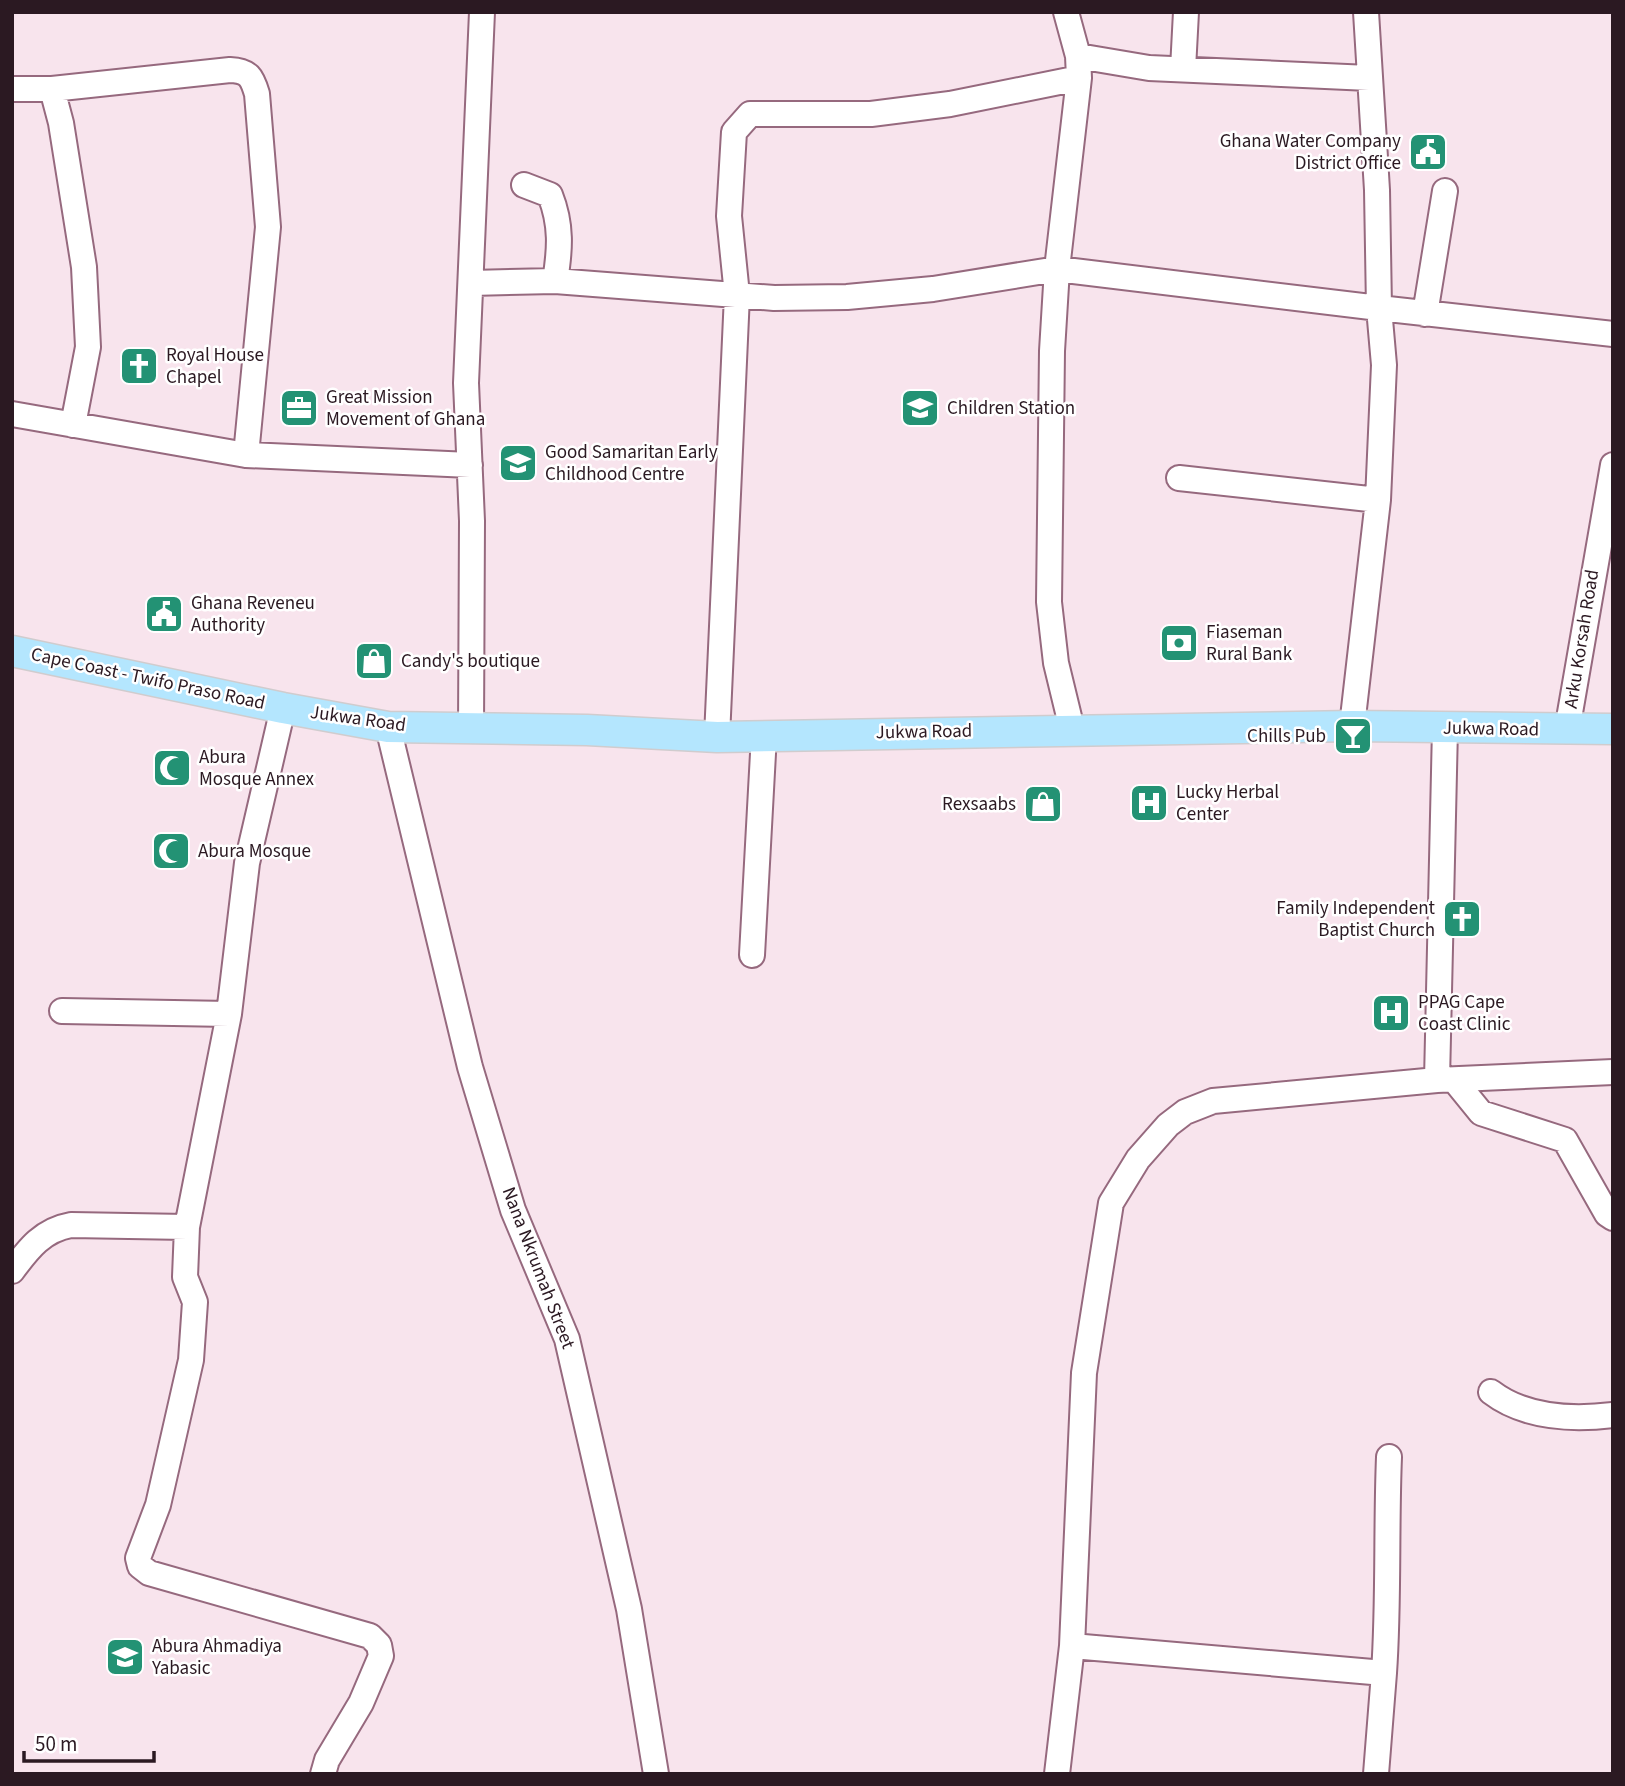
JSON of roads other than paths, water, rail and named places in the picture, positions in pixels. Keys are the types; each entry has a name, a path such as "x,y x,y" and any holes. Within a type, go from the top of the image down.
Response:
{"main road":[{"name":"Cape Coast - Twifo Praso Road","path":"12,651 283,708"},
{"name":"Jukwa Road","path":"283,708 388,727 587,730 717,737 1352,726 1567,730"},
{"path":"1567,730 1613,729"}],"street":[{"path":"471,730 470,465 466,383 482,12"},
{"path":"1066,12 1079,67 1057,269 1052,351 1049,602 1056,663 1072,729"},
{"path":"1183,69 1186,12"},
{"path":"1352,726 1378,500 1384,365 1366,12"},
{"path":"717,737 737,295 729,216 734,172 734,132 750,114 871,114 950,104 1079,67 1135,66 1369,78"},
{"path":"12,89 52,89 230,70 243,71 252,77 257,94 268,227 246,455"},
{"path":"52,89 61,123 84,267 88,347 73,425"},
{"path":"524,185 550,195 560,219 560,250 555,281"},
{"path":"1425,314 1445,191"},
{"path":"471,283 555,281 737,295 847,297 933,289 1057,269 1613,334"},
{"path":"12,414 246,455 470,465"},
{"name":"Arku Korsah Road","path":"1567,730 1613,465"},
{"path":"1179,478 1378,500"},
{"path":"283,708 247,863 229,1014 187,1227 185,1277 195,1302 191,1360 158,1505 138,1558 140,1566 149,1573 370,1636 379,1645 382,1656 361,1703 327,1760 323,1774"},
{"name":"Nana Nkrumah Street","path":"388,727 470,1067 513,1210 567,1339 629,1609 656,1774"},
{"path":"1445,728 1446,1081 1481,1113 1565,1140 1607,1214 1613,1218"},
{"path":"752,955 764,735"},
{"path":"62,1011 229,1014"},
{"path":"1057,1774 1072,1646 1084,1373 1111,1203 1138,1159 1168,1125 1185,1112 1213,1101 1446,1081 1613,1072"},
{"path":"12,1271 42,1234 55,1228 71,1225 187,1227"},
{"path":"1491,1392 1511,1407 1531,1413 1587,1418 1613,1416"},
{"path":"1376,1774 1390,1590 1387,1527 1389,1457"},
{"path":"1072,1646 1384,1673"}],"place":[{"name":"Ghana Water Company District Office","path":"1428,152"},
{"name":"Royal House Chapel","path":"139,366"},
{"name":"Great Mission Movement of Ghana","path":"299,408"},
{"name":"Children Station","path":"920,408"},
{"name":"Good Samaritan Early Childhood Centre","path":"518,463"},
{"name":"Ghana Reveneu Authority","path":"164,614"},
{"name":"Fiaseman Rural Bank","path":"1179,643"},
{"name":"Candy's boutique","path":"374,661"},
{"name":"Chills Pub","path":"1353,736"},
{"name":"Abura Mosque Annex","path":"172,768"},
{"name":"Lucky Herbal Center","path":"1149,803"},
{"name":"Rexsaabs","path":"1043,804"},
{"name":"Abura Mosque","path":"171,851"},
{"name":"Family Independent Baptist Church","path":"1462,919"},
{"name":"PPAG Cape Coast Clinic","path":"1391,1013"},
{"name":"Abura Ahmadiya Yabasic","path":"125,1657"}]}
